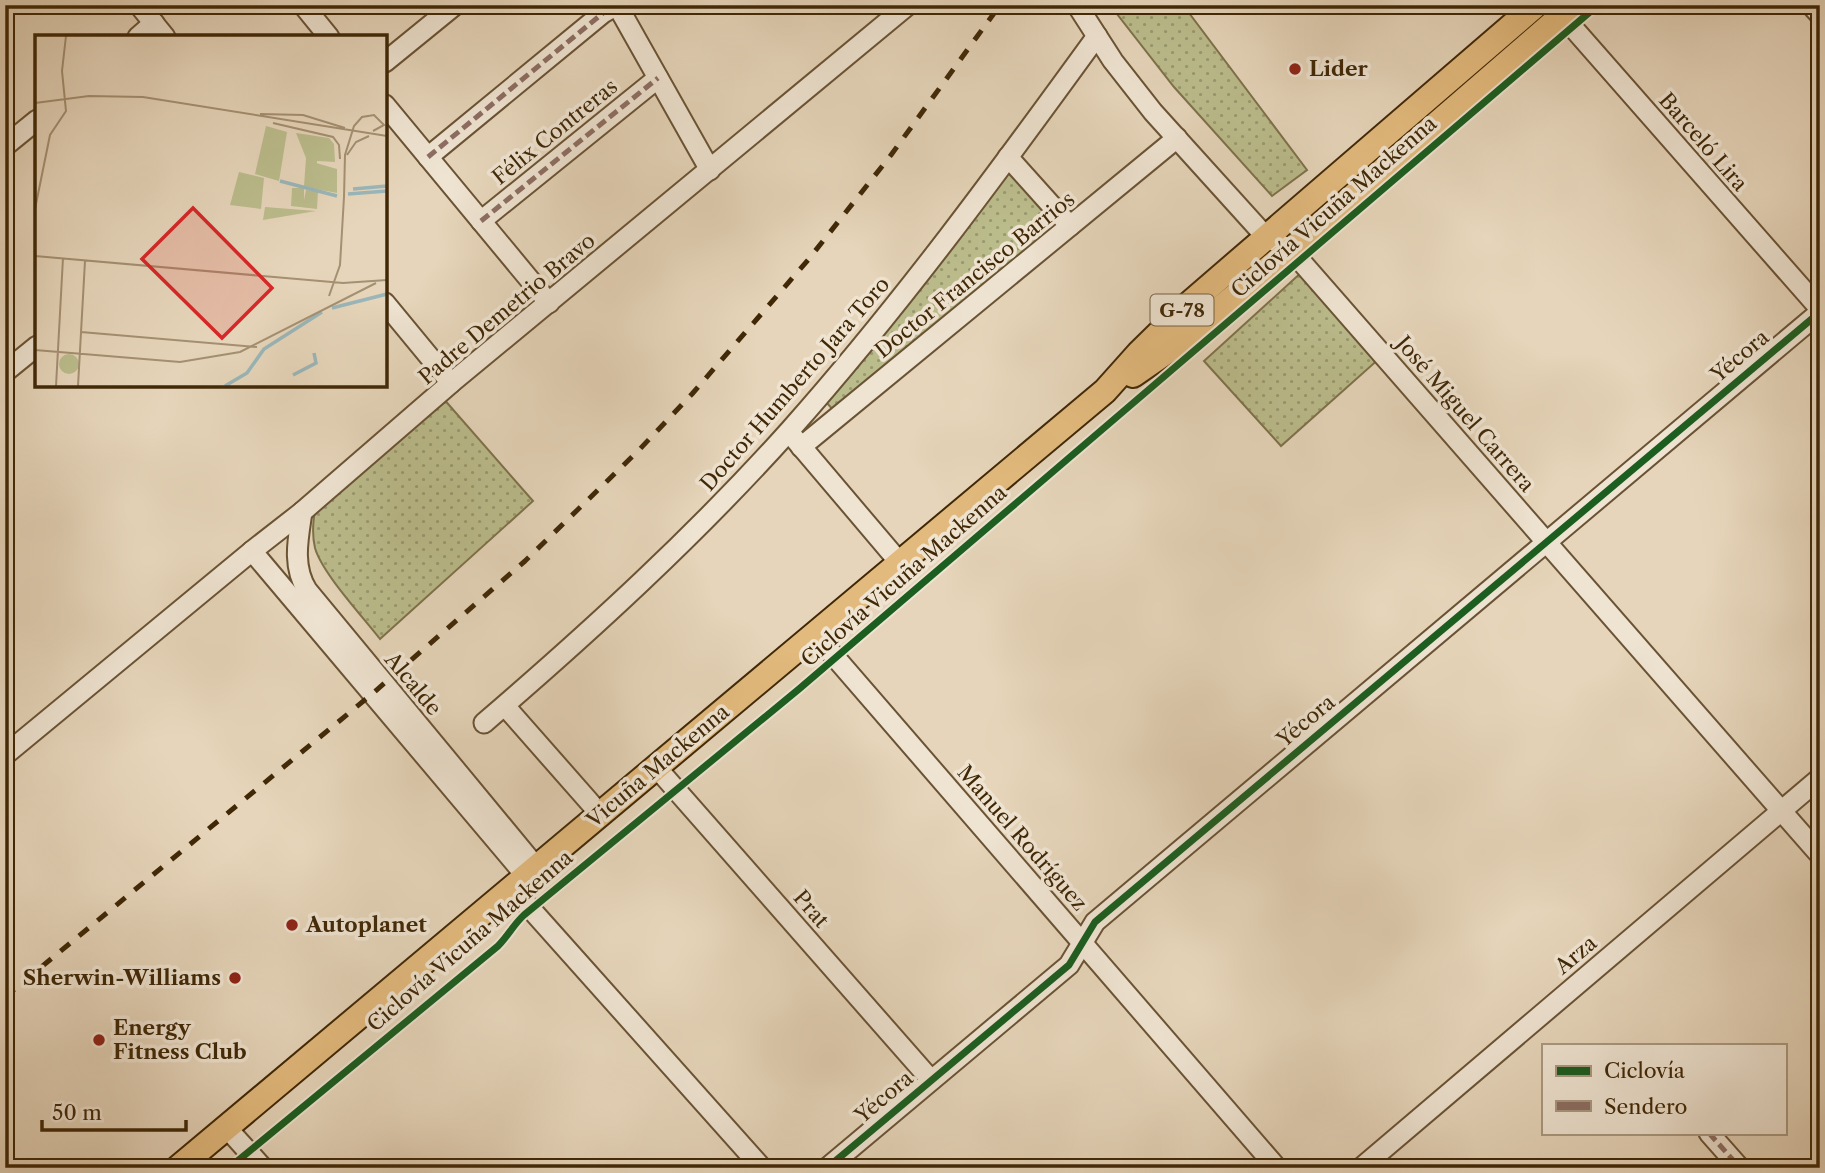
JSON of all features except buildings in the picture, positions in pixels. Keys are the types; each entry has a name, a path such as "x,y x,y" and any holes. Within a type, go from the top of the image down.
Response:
{"main road":[{"name":"Vicuña Mackenna","path":"178,1168 1105,391 1180,312 1536,5"},
{"name":"Vicuña Mackenna","path":"1105,391 1172,348 1291,250 1563,9"}],"street":[{"path":"139,5 160,30"},
{"path":"303,5 327,35"},
{"path":"387,60 455,5"},
{"path":"428,157 603,13 617,5 710,170"},
{"name":"Padre Demetrio Bravo","path":"5,755 302,512 451,383 908,5"},
{"name":"José Miguel Carrera","path":"1077,5 1130,84 1177,138 1266,237 1291,250 1820,855"},
{"path":"1811,5 1820,15"},
{"name":"Barceló Lira","path":"1563,9 1820,310"},
{"name":"Doctor Humberto Jara Toro","path":"484,723 591,630 668,557 788,432 904,295 1097,36"},
{"name":"Félix Contreras","path":"481,221 658,78"},
{"path":"387,107 549,303"},
{"path":"5,146 35,122"},
{"name":"Doctor Francisco Barrios","path":"801,447 1177,138"},
{"path":"1008,157 1070,226"},
{"path":"387,305 451,383"},
{"name":"Yécora","path":"827,1168 1069,965 1095,922 1820,310"},
{"path":"5,372 35,348"},
{"path":"788,432 900,563"},
{"name":"Alcalde","path":"302,512 297,546 298,569 307,590 525,877"},
{"name":"Alcalde","path":"252,551 525,877 762,1168"},
{"name":"Manuel Rodríguez","path":"815,634 1277,1168"},
{"path":"505,706 600,814"},
{"name":"Prat","path":"656,767 931,1080"},
{"name":"Arza","path":"1361,1168 1820,778"},
{"path":"226,1127 263,1168"},
{"path":"1710,1134 1740,1168"}],"green space":[{"path":"1110,5 1183,5 1307,170 1272,196 1174,87"},
{"path":"1009,172 1056,226 835,412 826,402"},
{"path":"1303,271 1381,357 1281,446 1204,361"},
{"path":"435,389 533,501 380,639 334,582 319,558 313,535 317,498"}],"railway":[{"path":"5,997 372,694 525,561 638,451 692,394 808,260 891,155 1000,5"}],"marked path":[{"path":"1811,5 1820,15"},
{"path":"428,157 603,13 617,6"},
{"path":"481,221 658,78"},
{"path":"1710,1134 1740,1168"}],"cycle path":[{"name":"Ciclovía Vicuña Mackenna","path":"229,1168 498,946 524,915 799,689 1598,5"},
{"path":"827,1168 1069,965 1095,922 1820,312"}],"place":[{"name":"Lider","path":"1295,69"},
{"name":"Autoplanet","path":"292,925"},
{"name":"Sherwin-Williams","path":"235,978"},
{"name":"Energy Fitness Club","path":"99,1040"}]}
